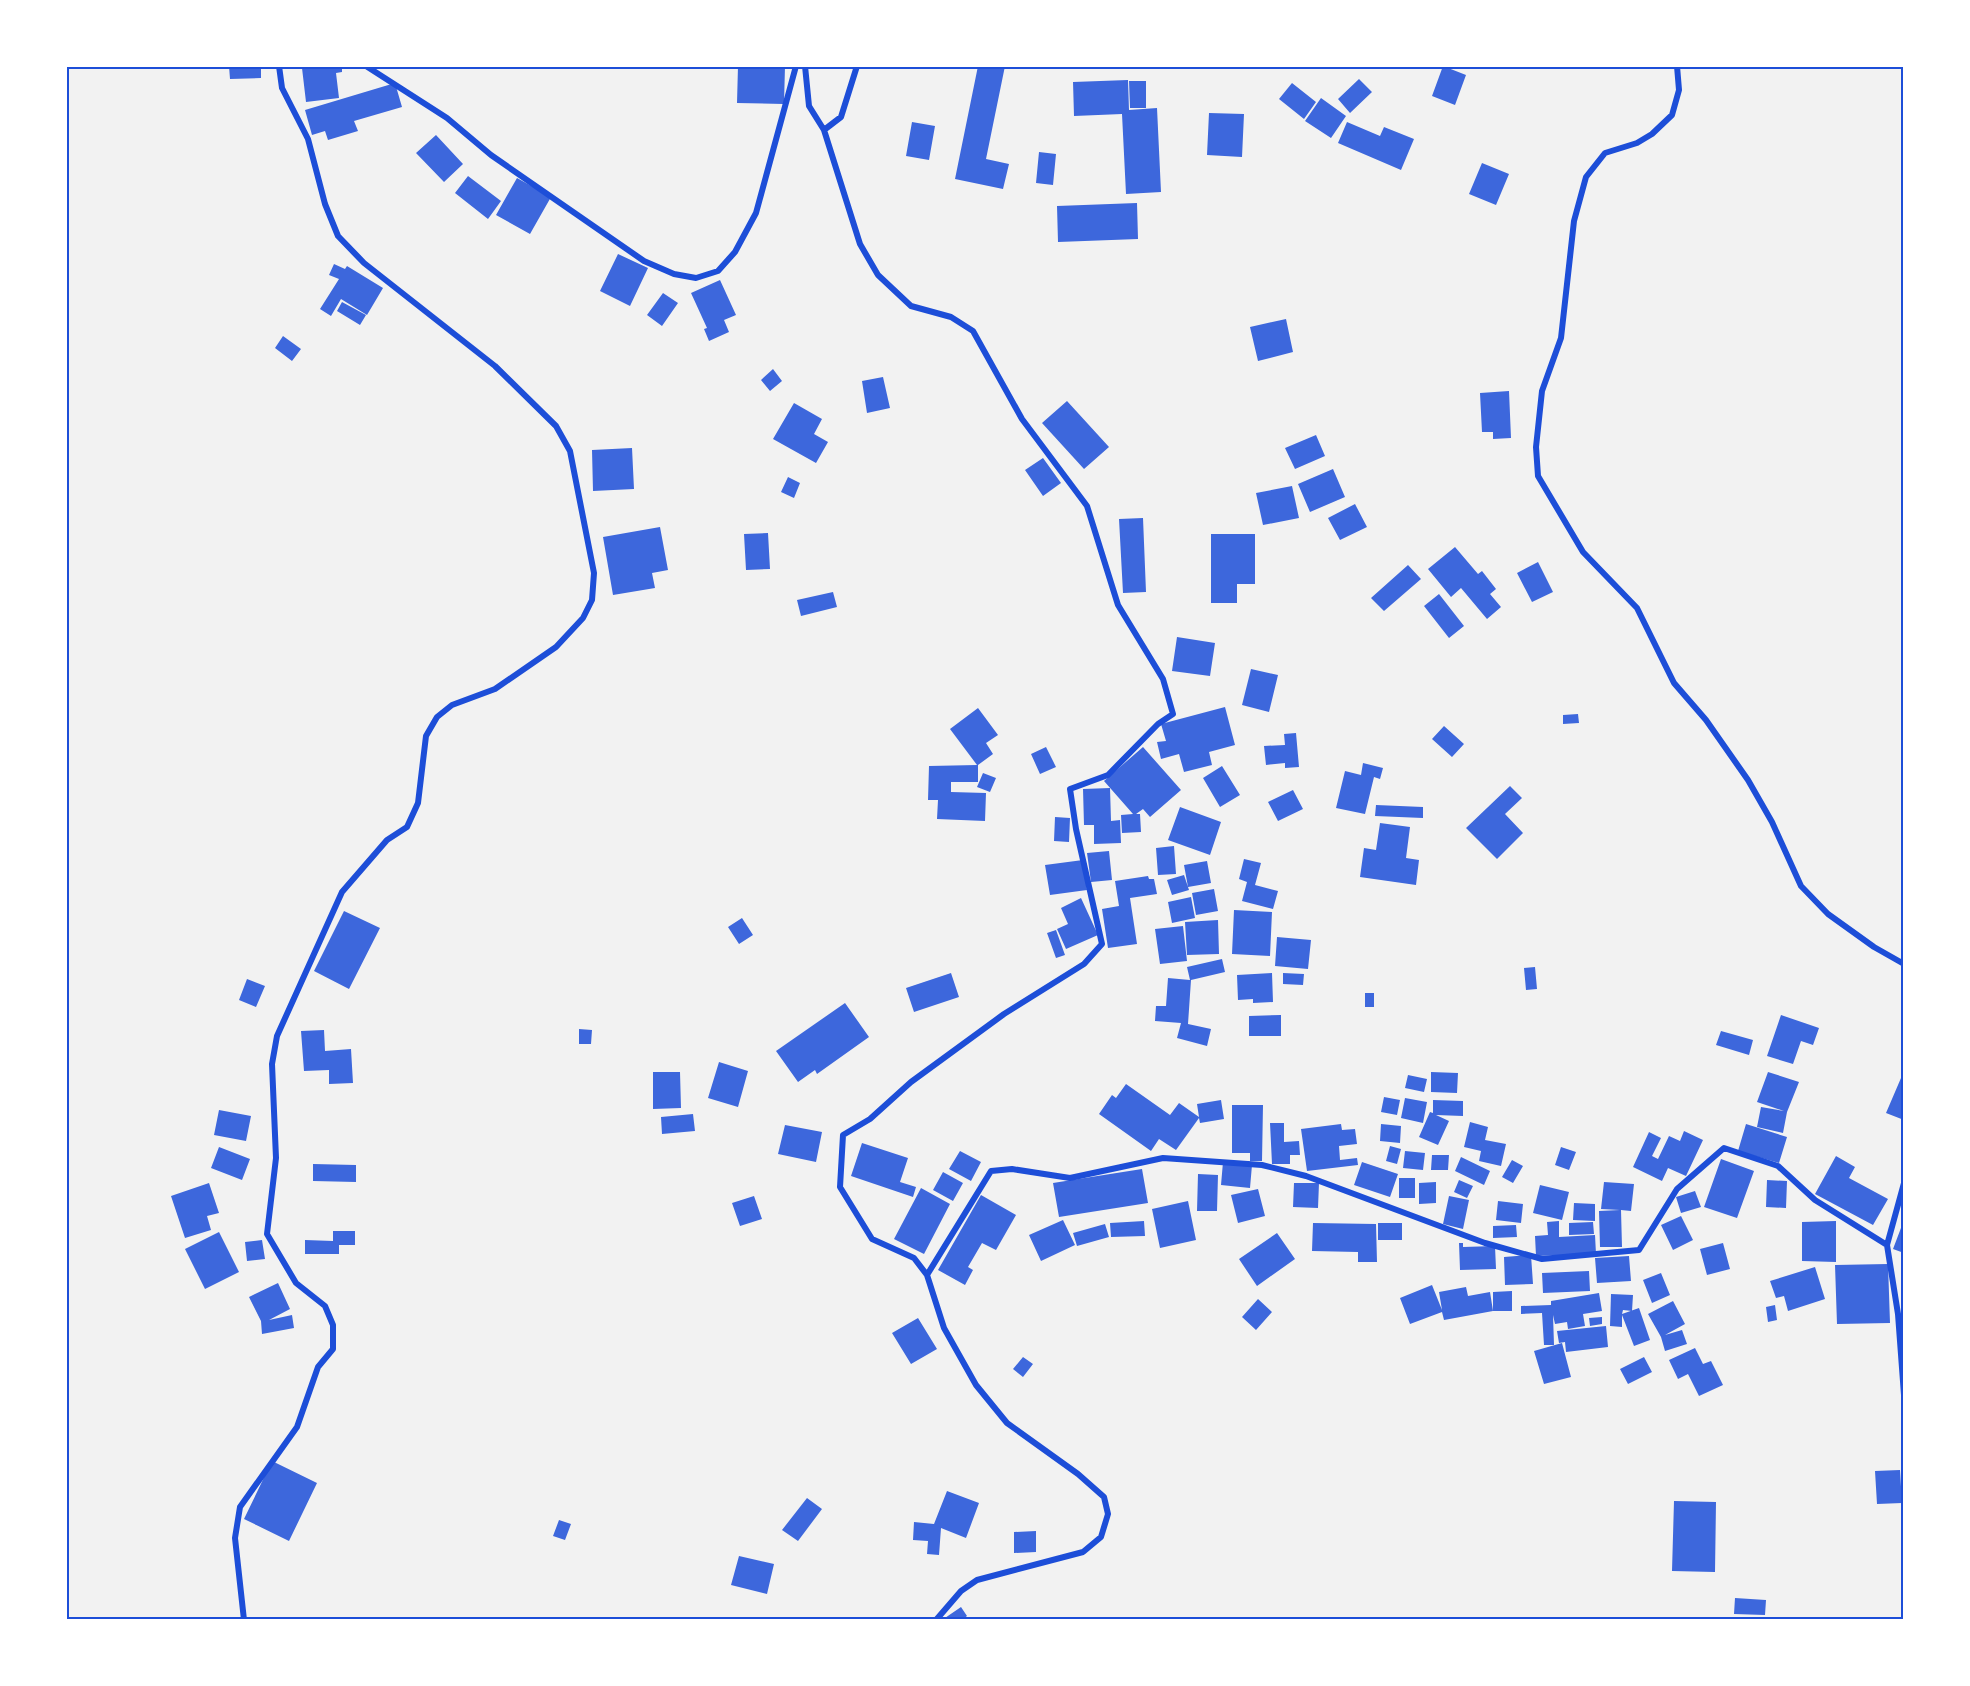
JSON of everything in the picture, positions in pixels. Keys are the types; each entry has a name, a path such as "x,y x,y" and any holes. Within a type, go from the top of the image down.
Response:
{"street":[{"path":"244,1620 235,1538 240,1508 297,1427 318,1367 333,1349 333,1325 325,1306 296,1282 267,1234 276,1158 272,1064 277,1036 342,892 387,840 407,827 418,803 426,736 437,717 452,705 495,689 556,647 583,618 592,600 594,573 570,451 556,426 495,366 364,264 338,236 325,204 308,139 282,88 279,66"},
{"path":"366,66 438,112 491,155 644,261 674,274 696,278 718,272 735,252 756,213 796,66"},
{"path":"805,66 809,106 824,130 860,244 878,275 911,306 951,316 973,331 1022,419 1087,506 1118,605 1163,679 1173,714 1158,724 1108,775 1070,789 1076,829 1102,944 1084,964 1004,1014 911,1082 870,1119 843,1135 840,1187 872,1239 914,1258 927,1275 944,1328 976,1385 1007,1423 1078,1474 1104,1497 1108,1514 1101,1537 1083,1552 977,1580 961,1591 936,1620"},
{"path":"824,130 841,117 857,66"},
{"path":"1677,66 1679,90 1672,115 1652,134 1637,143 1605,153 1586,177 1574,221 1562,338 1542,391 1536,447 1539,476 1583,552 1637,608 1674,683 1706,720 1748,780 1772,822 1802,886 1828,914 1874,947 1904,964"},
{"path":"927,1275 991,1171 1012,1169 1070,1178 1163,1158 1262,1165 1306,1176 1485,1243 1542,1259 1639,1250 1677,1189 1724,1148 1779,1166 1815,1200 1887,1245"},
{"path":"1904,1183 1887,1245 1898,1314 1904,1395"}],"building":[{"path":"229,66 261,66 261,78 230,79"},
{"path":"342,66 342,72 336,73 339,98 306,102 302,68"},
{"path":"738,66 785,66 784,104 737,103"},
{"path":"978,66 1005,66 986,159 1009,164 1003,189 955,179"},
{"path":"1443,66 1466,75 1455,105 1432,96"},
{"path":"1359,79 1372,92 1350,113 1338,99"},
{"path":"1128,80 1129,110 1157,108 1161,192 1126,194 1122,114 1074,116 1073,82"},
{"path":"1129,81 1146,81 1146,108 1130,108"},
{"path":"395,83 402,107 354,121 358,131 328,140 325,131 312,135 305,110"},
{"path":"1292,83 1316,102 1304,119 1279,99"},
{"path":"1321,98 1346,116 1331,138 1305,121"},
{"path":"1209,113 1244,114 1242,157 1207,155"},
{"path":"912,122 935,126 929,160 906,156"},
{"path":"1347,122 1380,136 1384,127 1414,139 1401,170 1338,143"},
{"path":"436,135 463,164 444,182 416,153"},
{"path":"1039,152 1056,154 1053,185 1036,183"},
{"path":"1482,163 1509,174 1496,205 1469,194"},
{"path":"468,176 501,201 488,219 455,193"},
{"path":"517,178 551,197 530,234 496,215"},
{"path":"1137,203 1138,239 1058,242 1057,206"},
{"path":"618,254 648,268 630,306 600,291"},
{"path":"334,264 345,269 347,266 383,288 367,315 341,299 331,316 320,309 339,279 329,275"},
{"path":"720,280 736,315 724,320 729,332 709,341 704,329 707,328 691,293"},
{"path":"663,293 678,303 662,326 647,315"},
{"path":"342,302 366,315 360,325 337,311"},
{"path":"1286,319 1293,352 1258,361 1250,327"},
{"path":"283,336 301,349 292,361 275,348"},
{"path":"773,369 782,381 770,391 761,380"},
{"path":"883,377 890,408 867,413 862,381"},
{"path":"1509,391 1511,438 1493,439 1493,432 1482,432 1480,393"},
{"path":"1067,401 1109,447 1084,469 1042,423"},
{"path":"794,403 822,419 814,434 828,442 816,463 773,439"},
{"path":"1316,435 1325,456 1295,469 1285,448"},
{"path":"632,448 634,489 593,491 592,450"},
{"path":"1043,458 1061,483 1043,496 1025,470"},
{"path":"1333,469 1345,497 1310,512 1298,484"},
{"path":"788,477 800,483 794,498 781,492"},
{"path":"1292,486 1299,518 1263,525 1256,493"},
{"path":"1355,504 1367,527 1340,540 1328,518"},
{"path":"1143,518 1146,592 1123,593 1119,519"},
{"path":"660,527 668,570 652,573 655,588 613,595 603,537"},
{"path":"768,533 770,569 746,570 744,534"},
{"path":"1211,534 1255,534 1255,584 1237,584 1237,603 1211,603"},
{"path":"1455,547 1478,574 1482,571 1496,589 1490,594 1501,607 1487,619 1461,588 1451,597 1428,569"},
{"path":"1538,562 1553,592 1532,602 1517,573"},
{"path":"1408,565 1421,579 1384,611 1371,598"},
{"path":"833,592 837,607 801,616 797,600"},
{"path":"1439,594 1464,626 1449,638 1424,606"},
{"path":"1177,637 1215,643 1210,676 1172,671"},
{"path":"1251,669 1278,675 1269,712 1242,705"},
{"path":"1225,707 1235,745 1209,752 1212,765 1184,772 1179,754 1161,759 1157,742 1166,741 1161,724"},
{"path":"978,708 998,735 986,743 993,754 978,765 978,782 951,782 951,792 986,793 985,821 937,819 938,800 928,800 929,766 977,765 950,729"},
{"path":"1578,714 1579,723 1563,724 1563,715"},
{"path":"1444,726 1464,744 1452,757 1432,739"},
{"path":"1296,733 1299,767 1285,768 1285,763 1266,765 1264,746 1285,745 1284,734"},
{"path":"1046,747 1056,767 1040,774 1031,754"},
{"path":"1143,747 1181,790 1150,817 1143,809 1136,814 1140,814 1141,832 1122,833 1121,815 1133,814 1104,781"},
{"path":"1363,763 1383,768 1380,779 1374,777 1365,814 1336,808 1345,771 1361,775"},
{"path":"1222,766 1240,795 1220,807 1203,778"},
{"path":"983,773 996,778 990,792 977,787"},
{"path":"1510,786 1522,798 1505,814 1523,833 1497,859 1466,828"},
{"path":"1110,788 1111,821 1120,820 1121,843 1094,844 1094,825 1084,825 1083,789"},
{"path":"1293,790 1303,809 1278,821 1268,802"},
{"path":"1376,805 1423,807 1423,818 1375,816"},
{"path":"1180,807 1221,822 1210,855 1168,840"},
{"path":"1055,817 1070,818 1069,842 1054,841"},
{"path":"1380,823 1410,827 1406,858 1419,860 1416,885 1360,877 1364,848 1376,850"},
{"path":"1174,846 1176,874 1158,875 1156,848"},
{"path":"1109,851 1112,880 1091,882 1087,853"},
{"path":"1244,859 1261,863 1255,885 1278,891 1273,909 1242,901 1247,882 1239,879"},
{"path":"1083,860 1087,890 1050,895 1045,865"},
{"path":"1207,861 1211,883 1188,887 1184,865"},
{"path":"1184,875 1189,890 1172,895 1167,880"},
{"path":"1148,876 1149,879 1154,879 1157,894 1130,898 1137,944 1108,948 1102,909 1119,906 1115,881"},
{"path":"1214,889 1218,911 1196,915 1192,893"},
{"path":"1191,897 1195,918 1172,923 1168,902"},
{"path":"1081,898 1098,935 1066,949 1057,929 1068,924 1061,908"},
{"path":"1234,910 1272,912 1270,956 1232,954"},
{"path":"344,911 380,928 349,989 314,971"},
{"path":"742,918 753,935 739,944 728,927"},
{"path":"1218,920 1219,954 1187,955 1185,922"},
{"path":"1183,926 1187,961 1160,964 1155,929"},
{"path":"1056,930 1065,955 1056,958 1047,933"},
{"path":"1277,937 1311,940 1308,969 1275,966"},
{"path":"1222,959 1225,972 1191,980 1188,1024 1211,1029 1207,1046 1177,1038 1181,1023 1155,1021 1156,1006 1166,1006 1168,978 1190,980 1187,967"},
{"path":"1535,967 1537,989 1526,990 1524,968"},
{"path":"951,973 959,997 914,1012 906,988"},
{"path":"1272,973 1273,1002 1253,1003 1253,999 1238,1000 1237,975"},
{"path":"1283,973 1304,974 1303,985 1283,984"},
{"path":"247,979 265,986 256,1007 239,1000"},
{"path":"1365,993 1374,993 1374,1007 1365,1007"},
{"path":"845,1003 869,1037 817,1074 815,1070 798,1082 776,1051"},
{"path":"1281,1015 1281,1036 1249,1036 1249,1016"},
{"path":"1781,1015 1819,1028 1813,1045 1801,1041 1793,1064 1767,1056"},
{"path":"579,1029 592,1030 591,1044 579,1044"},
{"path":"324,1030 325,1051 351,1049 353,1083 329,1084 329,1070 304,1071 301,1031"},
{"path":"1721,1031 1753,1040 1749,1055 1716,1045"},
{"path":"719,1062 748,1071 738,1107 708,1098"},
{"path":"1904,1071 1904,1120 1886,1113"},
{"path":"653,1072 680,1072 681,1108 653,1109"},
{"path":"1431,1072 1458,1073 1457,1093 1431,1092"},
{"path":"1768,1072 1799,1082 1787,1112 1783,1133 1757,1127 1761,1107 1784,1111 1757,1102"},
{"path":"1408,1075 1427,1079 1424,1092 1405,1088"},
{"path":"1126,1084 1170,1115 1179,1103 1199,1117 1197,1104 1221,1100 1224,1119 1200,1123 1199,1118 1176,1150 1159,1139 1151,1151 1099,1114 1112,1095 1116,1098"},
{"path":"1384,1097 1400,1100 1397,1115 1381,1112"},
{"path":"1405,1098 1427,1102 1423,1123 1401,1118"},
{"path":"1433,1100 1463,1101 1463,1116 1436,1115 1449,1121 1438,1145 1419,1137 1430,1112 1433,1113"},
{"path":"1232,1105 1263,1105 1262,1161 1250,1161 1250,1153 1232,1153"},
{"path":"219,1110 251,1116 246,1141 214,1135"},
{"path":"693,1114 695,1131 662,1134 661,1117"},
{"path":"1470,1122 1488,1127 1485,1140 1506,1144 1501,1166 1479,1161 1481,1151 1464,1147"},
{"path":"1270,1123 1284,1123 1284,1142 1299,1141 1300,1155 1290,1155 1290,1164 1272,1164"},
{"path":"1341,1124 1342,1130 1355,1129 1357,1144 1339,1146 1340,1160 1357,1158 1358,1165 1307,1171 1301,1129"},
{"path":"1381,1124 1401,1126 1400,1143 1380,1141"},
{"path":"1746,1124 1787,1137 1779,1163 1738,1151"},
{"path":"785,1125 822,1132 816,1162 778,1154"},
{"path":"1684,1131 1703,1140 1686,1176 1668,1168 1662,1181 1633,1167 1649,1132 1661,1138 1652,1156 1658,1159 1669,1136 1680,1141"},
{"path":"862,1143 908,1158 900,1182 916,1187 913,1197 851,1176"},
{"path":"1390,1146 1401,1149 1397,1164 1386,1161"},
{"path":"219,1147 250,1159 242,1180 211,1168"},
{"path":"1561,1147 1576,1152 1569,1170 1555,1165"},
{"path":"960,1151 981,1162 971,1181 949,1169"},
{"path":"1405,1151 1425,1153 1423,1170 1403,1168"},
{"path":"1432,1155 1449,1155 1448,1170 1431,1170"},
{"path":"1836,1156 1855,1167 1849,1178 1888,1199 1873,1225 1815,1194"},
{"path":"1461,1157 1490,1171 1484,1185 1455,1171"},
{"path":"1721,1159 1754,1171 1737,1218 1704,1207"},
{"path":"1512,1160 1523,1166 1513,1183 1502,1177"},
{"path":"1223,1162 1252,1165 1250,1188 1221,1185"},
{"path":"1362,1162 1398,1174 1390,1197 1354,1185"},
{"path":"313,1164 356,1165 356,1182 313,1181"},
{"path":"1142,1169 1148,1203 1059,1217 1053,1183"},
{"path":"943,1172 963,1183 953,1201 933,1190"},
{"path":"1198,1174 1218,1175 1217,1211 1197,1211"},
{"path":"1399,1178 1415,1178 1415,1198 1399,1198"},
{"path":"1459,1180 1473,1186 1467,1198 1454,1192"},
{"path":"1767,1180 1787,1181 1786,1208 1766,1207"},
{"path":"1436,1182 1436,1203 1419,1204 1419,1183"},
{"path":"1604,1182 1634,1184 1631,1211 1621,1210 1622,1247 1600,1247 1599,1211 1620,1210 1601,1209"},
{"path":"209,1183 219,1213 207,1216 211,1230 185,1238 171,1196"},
{"path":"1294,1183 1319,1183 1318,1208 1293,1207"},
{"path":"1540,1185 1569,1192 1562,1220 1533,1213"},
{"path":"921,1188 950,1204 924,1254 894,1239"},
{"path":"1258,1189 1265,1216 1238,1223 1231,1195"},
{"path":"1695,1191 1701,1207 1681,1213 1676,1197"},
{"path":"981,1195 1016,1215 996,1250 982,1243 968,1267 973,1270 965,1285 938,1270"},
{"path":"754,1196 762,1219 740,1226 732,1203"},
{"path":"1449,1196 1469,1200 1463,1229 1443,1224"},
{"path":"1188,1201 1196,1240 1160,1248 1152,1209"},
{"path":"1498,1201 1523,1204 1521,1223 1496,1220"},
{"path":"1574,1203 1595,1204 1595,1221 1573,1220"},
{"path":"1681,1216 1693,1240 1673,1250 1661,1225"},
{"path":"1063,1220 1075,1245 1041,1261 1029,1235"},
{"path":"1904,1220 1904,1253 1893,1249"},
{"path":"1144,1221 1145,1236 1111,1237 1110,1223"},
{"path":"1559,1221 1559,1237 1595,1235 1596,1254 1536,1256 1535,1236 1548,1235 1547,1222"},
{"path":"1836,1221 1836,1262 1802,1261 1802,1222"},
{"path":"1593,1222 1594,1234 1569,1235 1569,1223"},
{"path":"1313,1223 1376,1224 1377,1262 1358,1262 1358,1252 1312,1251"},
{"path":"1378,1223 1402,1223 1402,1240 1378,1240"},
{"path":"1105,1224 1109,1237 1077,1246 1073,1233"},
{"path":"1516,1225 1517,1237 1493,1238 1493,1226"},
{"path":"333,1231 355,1231 355,1245 339,1245 339,1254 305,1254 305,1240 333,1241"},
{"path":"219,1232 239,1272 205,1289 185,1249"},
{"path":"1277,1233 1295,1259 1257,1286 1239,1259"},
{"path":"262,1240 265,1259 247,1261 245,1242"},
{"path":"1459,1243 1463,1243 1463,1247 1495,1246 1496,1269 1460,1270"},
{"path":"1723,1243 1730,1269 1707,1275 1700,1249"},
{"path":"1531,1255 1533,1284 1505,1285 1504,1257"},
{"path":"1629,1256 1631,1281 1597,1283 1595,1258"},
{"path":"1888,1264 1890,1323 1837,1324 1835,1265"},
{"path":"1815,1267 1825,1299 1788,1311 1784,1296 1776,1298 1770,1281"},
{"path":"1589,1271 1590,1291 1543,1293 1542,1273"},
{"path":"1661,1273 1670,1295 1652,1303 1643,1280"},
{"path":"278,1283 290,1309 269,1320 292,1315 294,1328 262,1334 261,1321 249,1297"},
{"path":"1432,1285 1442,1310 1439,1292 1466,1287 1468,1296 1490,1292 1493,1311 1444,1320 1442,1312 1410,1324 1400,1298"},
{"path":"1512,1291 1512,1311 1493,1311 1493,1292"},
{"path":"1599,1293 1602,1311 1583,1314 1585,1326 1568,1329 1567,1322 1555,1324 1553,1315 1554,1345 1544,1345 1542,1313 1521,1314 1521,1306 1551,1305 1551,1301"},
{"path":"1611,1294 1633,1295 1632,1310 1639,1308 1650,1340 1634,1346 1622,1315 1622,1327 1610,1326"},
{"path":"1258,1299 1272,1312 1256,1330 1242,1317"},
{"path":"1673,1301 1685,1324 1665,1335 1682,1330 1687,1344 1665,1351 1661,1337 1648,1314"},
{"path":"1775,1305 1777,1320 1768,1322 1766,1307"},
{"path":"1602,1317 1602,1324 1590,1326 1589,1318"},
{"path":"918,1318 937,1349 911,1364 892,1333"},
{"path":"1606,1326 1608,1347 1566,1352 1565,1342 1559,1343 1557,1331"},
{"path":"1562,1343 1571,1377 1544,1384 1534,1351"},
{"path":"1695,1348 1703,1364 1711,1361 1723,1385 1699,1396 1688,1374 1678,1379 1669,1360"},
{"path":"1023,1357 1033,1364 1023,1377 1013,1369"},
{"path":"1644,1357 1652,1372 1628,1384 1620,1369"},
{"path":"272,1461 317,1483 289,1541 244,1519"},
{"path":"1900,1470 1902,1503 1877,1504 1875,1471"},
{"path":"947,1491 979,1503 966,1538 941,1528 939,1555 927,1554 928,1541 913,1540 914,1522 934,1524"},
{"path":"807,1498 822,1509 798,1541 782,1530"},
{"path":"1674,1501 1716,1502 1715,1572 1672,1571"},
{"path":"559,1520 571,1524 565,1540 553,1536"},
{"path":"1036,1531 1036,1552 1014,1553 1014,1532"},
{"path":"739,1556 774,1564 767,1594 731,1585"},
{"path":"1735,1598 1766,1600 1765,1615 1734,1614"},
{"path":"961,1607 967,1616 962,1620 942,1620"}]}
